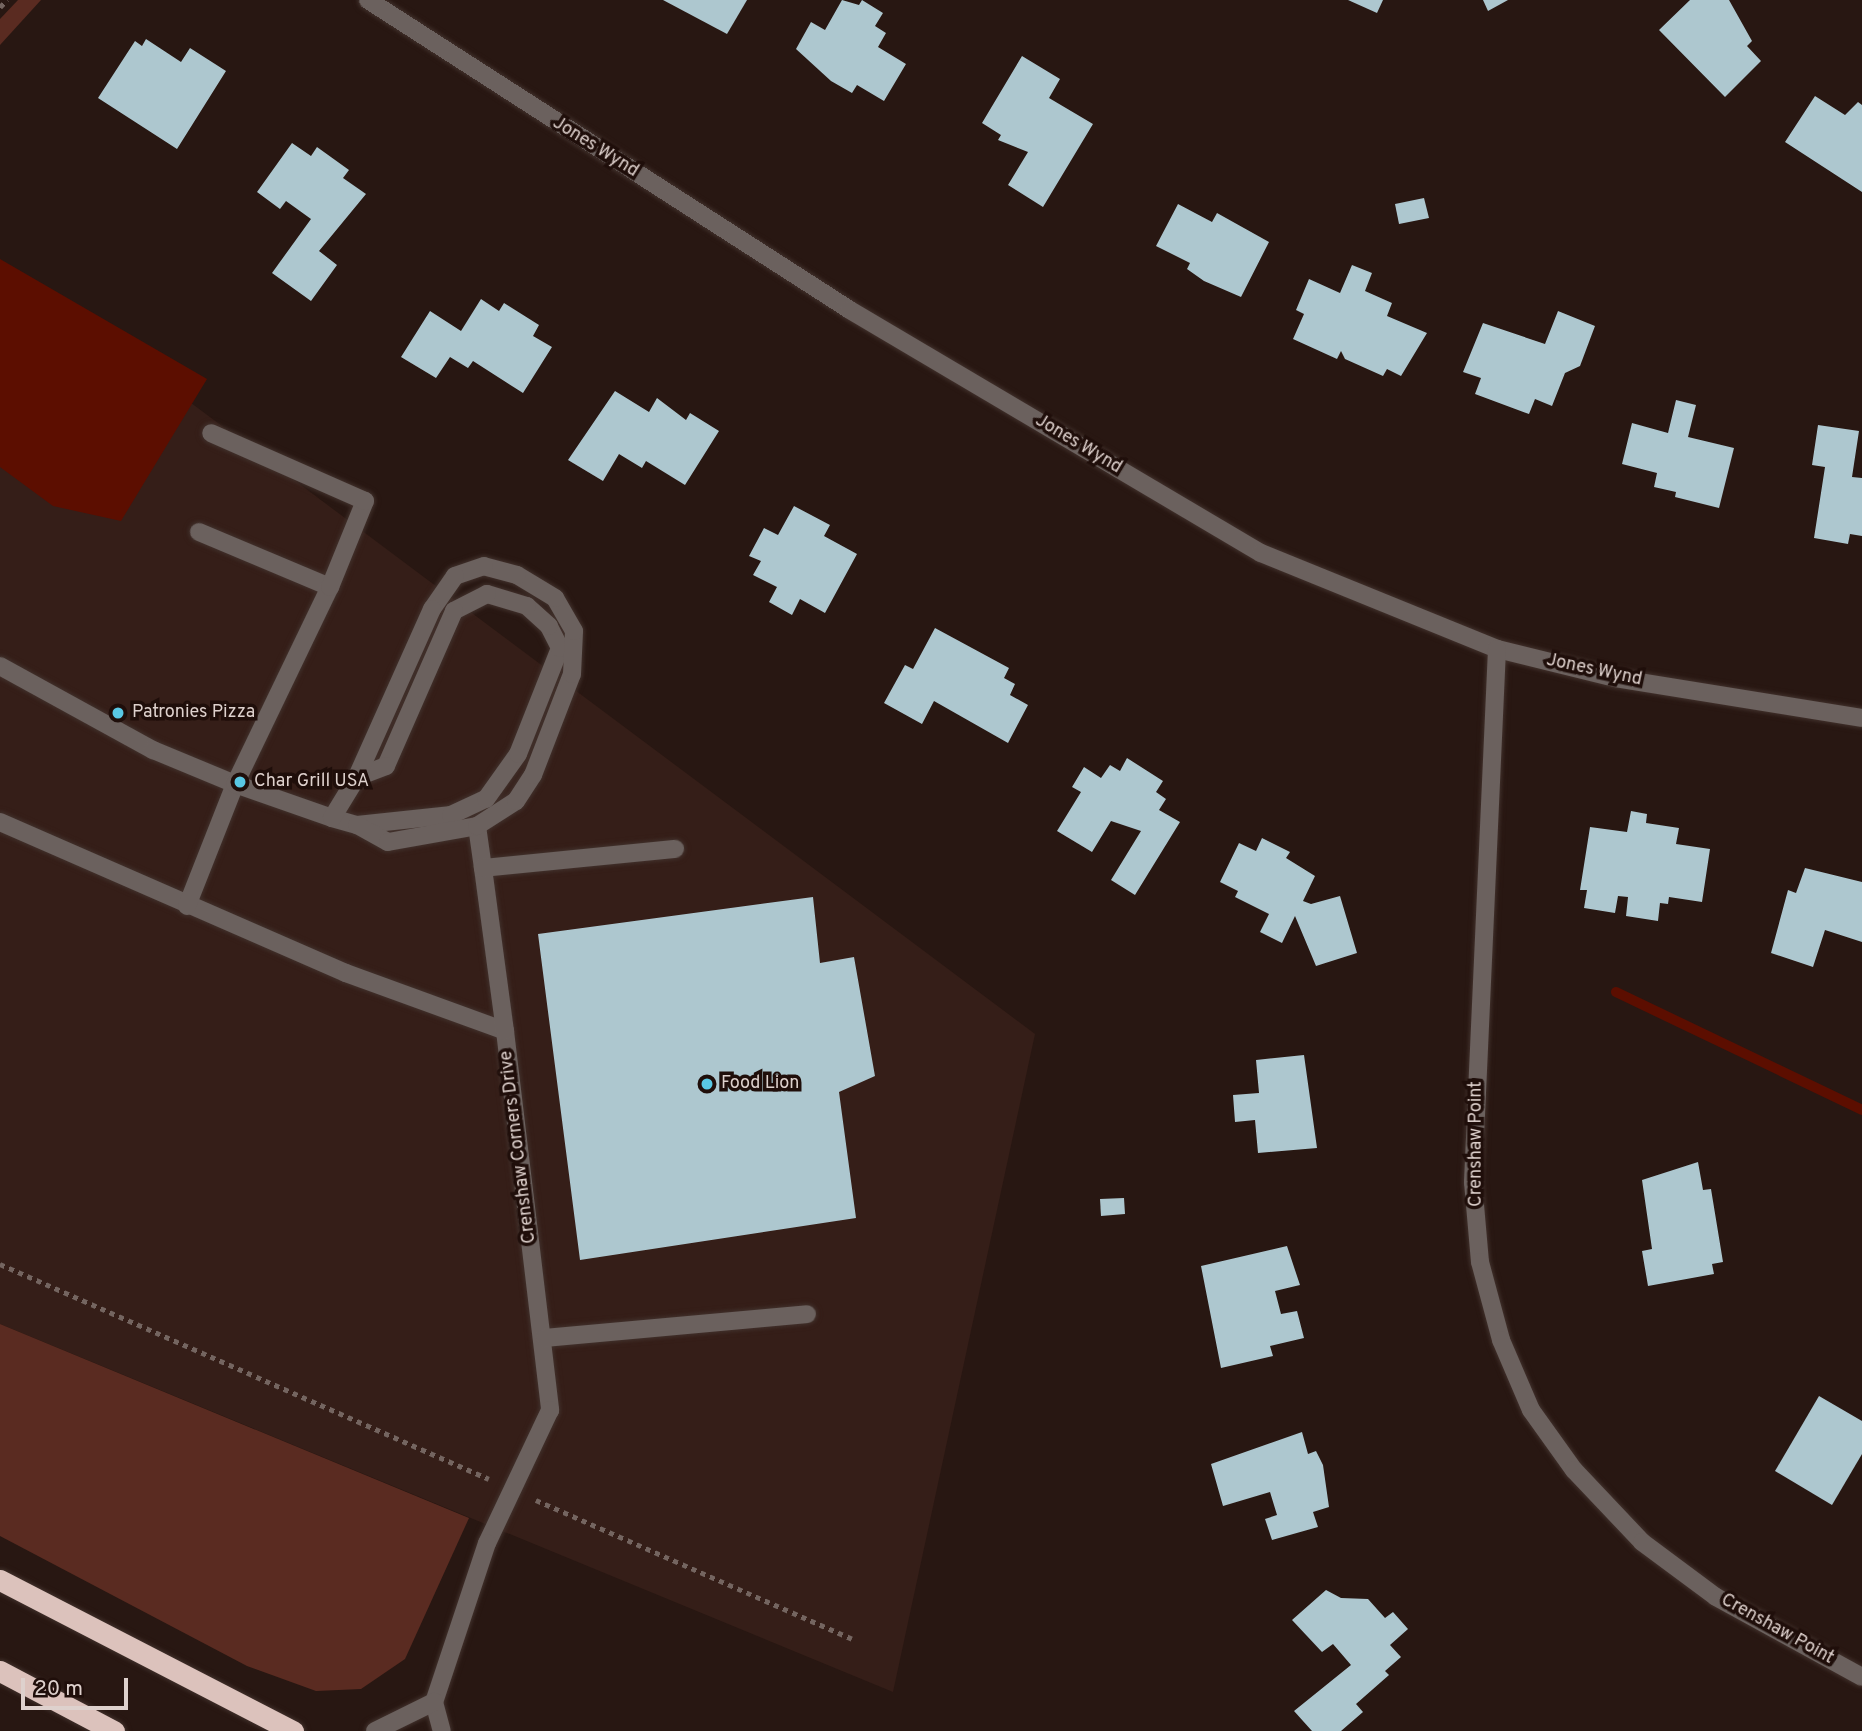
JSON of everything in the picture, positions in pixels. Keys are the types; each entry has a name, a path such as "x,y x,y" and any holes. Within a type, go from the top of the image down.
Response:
{"highway":[{"path":"0,1580 293,1731"},
{"path":"0,1671 114,1731"}],"street":[{"name":"Jones Wynd","path":"368,0 850,310 1261,553 1497,649 1615,678 1862,718"},
{"path":"187,906 235,784 330,587 365,501 211,433"},
{"path":"199,532 330,587"},
{"path":"0,666 153,750 235,784 332,818 356,825 388,842 478,826 516,801 533,775 572,674 575,631 555,598 517,575 484,566 455,576 432,609 357,777 332,818"},
{"path":"356,825 451,814 486,799 518,754 560,648 549,626 527,606 487,594 454,611 386,766 357,777"},
{"name":"Crenshaw Point","path":"1497,649 1473,1181 1480,1262 1501,1340 1531,1410 1574,1470 1642,1542 1716,1597 1862,1677"},
{"name":"Crenshaw Corners Drive","path":"0,821 187,906 346,974 505,1031 545,1338 550,1410 488,1543 434,1702"},
{"path":"478,826 505,1031"},
{"path":"483,868 675,849"},
{"path":"545,1338 807,1314"},
{"path":"375,1731 434,1702 442,1731"}],"path":[{"path":"0,7 7,0"},
{"path":"0,1264 489,1479"},
{"path":"544,1504 852,1639"}],"shaded area":[{"path":"18,0 41,0 0,45 0,19"},
{"path":"0,259 207,379 121,521 53,506 0,467"},
{"path":"0,260 1035,1034 893,1692 0,1324"},
{"path":"0,1324 469,1518 405,1659 361,1689 316,1691 247,1666 0,1536"}],"building":[{"path":"663,0 747,0 727,34"},
{"path":"842,0 859,5 862,0 883,13 875,26 886,33 878,47 906,64 884,101 857,85 852,93 831,81 796,49 811,22 825,30"},
{"path":"1348,0 1383,0 1377,13"},
{"path":"1483,0 1508,0 1488,11"},
{"path":"1690,0 1729,0 1752,41 1747,46 1761,61 1725,97 1659,30"},
{"path":"146,39 181,62 190,48 226,71 177,149 98,98 135,41 142,46"},
{"path":"1022,56 1060,79 1049,98 1093,124 1043,207 1008,185 1028,152 998,140 1001,135 982,123"},
{"path":"1815,96 1845,115 1858,102 1862,105 1862,192 1785,142"},
{"path":"292,143 311,156 317,147 349,170 343,178 366,194 319,251 337,265 311,301 272,273 311,219 286,201 280,209 257,192"},
{"path":"1424,198 1429,218 1399,224 1395,204"},
{"path":"1178,204 1212,222 1217,213 1269,242 1241,297 1204,281 1187,269 1190,263 1156,246"},
{"path":"1352,265 1372,273 1365,291 1392,303 1387,316 1427,333 1401,376 1387,369 1383,376 1345,359 1341,351 1337,359 1293,339 1304,314 1296,310 1309,279 1340,293"},
{"path":"481,299 499,311 504,303 539,325 533,336 552,347 523,393 473,361 468,368 450,357 436,378 401,357 430,311 461,331"},
{"path":"1558,311 1595,326 1580,366 1565,373 1552,406 1535,399 1529,414 1475,394 1481,378 1463,372 1483,323 1545,344"},
{"path":"615,391 649,412 657,398 686,420 690,413 719,431 685,485 646,461 642,468 619,454 603,481 568,460"},
{"path":"1676,400 1696,405 1688,437 1734,448 1719,508 1675,497 1676,492 1654,487 1657,473 1622,464 1632,423 1668,433"},
{"path":"1818,425 1859,431 1852,477 1862,478 1862,536 1850,534 1848,544 1814,538 1825,467 1812,465"},
{"path":"794,506 830,525 824,536 857,554 825,613 800,599 792,615 769,602 777,587 753,575 761,561 749,556 764,528 778,535"},
{"path":"935,628 1009,668 1004,678 1015,684 1010,695 1028,705 1008,743 934,701 922,724 884,703 905,665 913,669"},
{"path":"1127,758 1163,781 1156,792 1166,799 1159,810 1180,822 1135,895 1111,880 1141,831 1111,821 1092,852 1057,831 1081,792 1072,787 1084,767 1101,778 1110,765 1120,771"},
{"path":"1631,811 1647,814 1646,823 1679,828 1676,844 1710,849 1702,902 1669,897 1668,904 1660,903 1658,921 1626,916 1628,897 1618,896 1615,913 1584,908 1587,890 1580,890 1590,827 1627,832"},
{"path":"1262,838 1290,852 1286,858 1315,876 1303,901 1311,904 1340,896 1357,953 1316,966 1295,916 1282,943 1260,932 1269,914 1235,897 1238,891 1220,882 1239,843 1256,851"},
{"path":"1805,868 1862,882 1862,942 1825,930 1813,967 1771,953 1788,890 1796,893"},
{"name":"Food Lion","path":"813,897 820,963 854,957 875,1076 839,1092 856,1218 580,1260 538,934"},
{"path":"1304,1055 1317,1148 1258,1153 1255,1120 1235,1122 1233,1095 1259,1093 1256,1060"},
{"path":"1698,1162 1703,1190 1711,1189 1723,1262 1712,1264 1714,1274 1648,1286 1642,1251 1652,1249 1642,1180"},
{"path":"1124,1198 1125,1214 1101,1216 1100,1199"},
{"path":"1287,1246 1300,1285 1275,1291 1281,1314 1297,1311 1304,1338 1270,1346 1273,1356 1221,1368 1201,1266"},
{"path":"1819,1396 1862,1421 1862,1454 1832,1505 1775,1471"},
{"path":"1302,1432 1308,1454 1316,1451 1323,1465 1329,1507 1313,1512 1318,1527 1272,1540 1265,1519 1277,1515 1270,1492 1223,1506 1211,1464"},
{"path":"1326,1590 1341,1598 1368,1599 1385,1618 1393,1612 1408,1629 1390,1645 1401,1657 1385,1671 1389,1675 1356,1704 1363,1712 1341,1731 1312,1731 1294,1711 1351,1665 1333,1644 1322,1652 1292,1620"}],"waterway":[{"path":"1616,992 1862,1110"}],"place":[{"name":"Patronies Pizza","path":"118,713"},
{"name":"Char Grill USA","path":"240,782"},
{"name":"Food Lion","path":"707,1084"}]}
